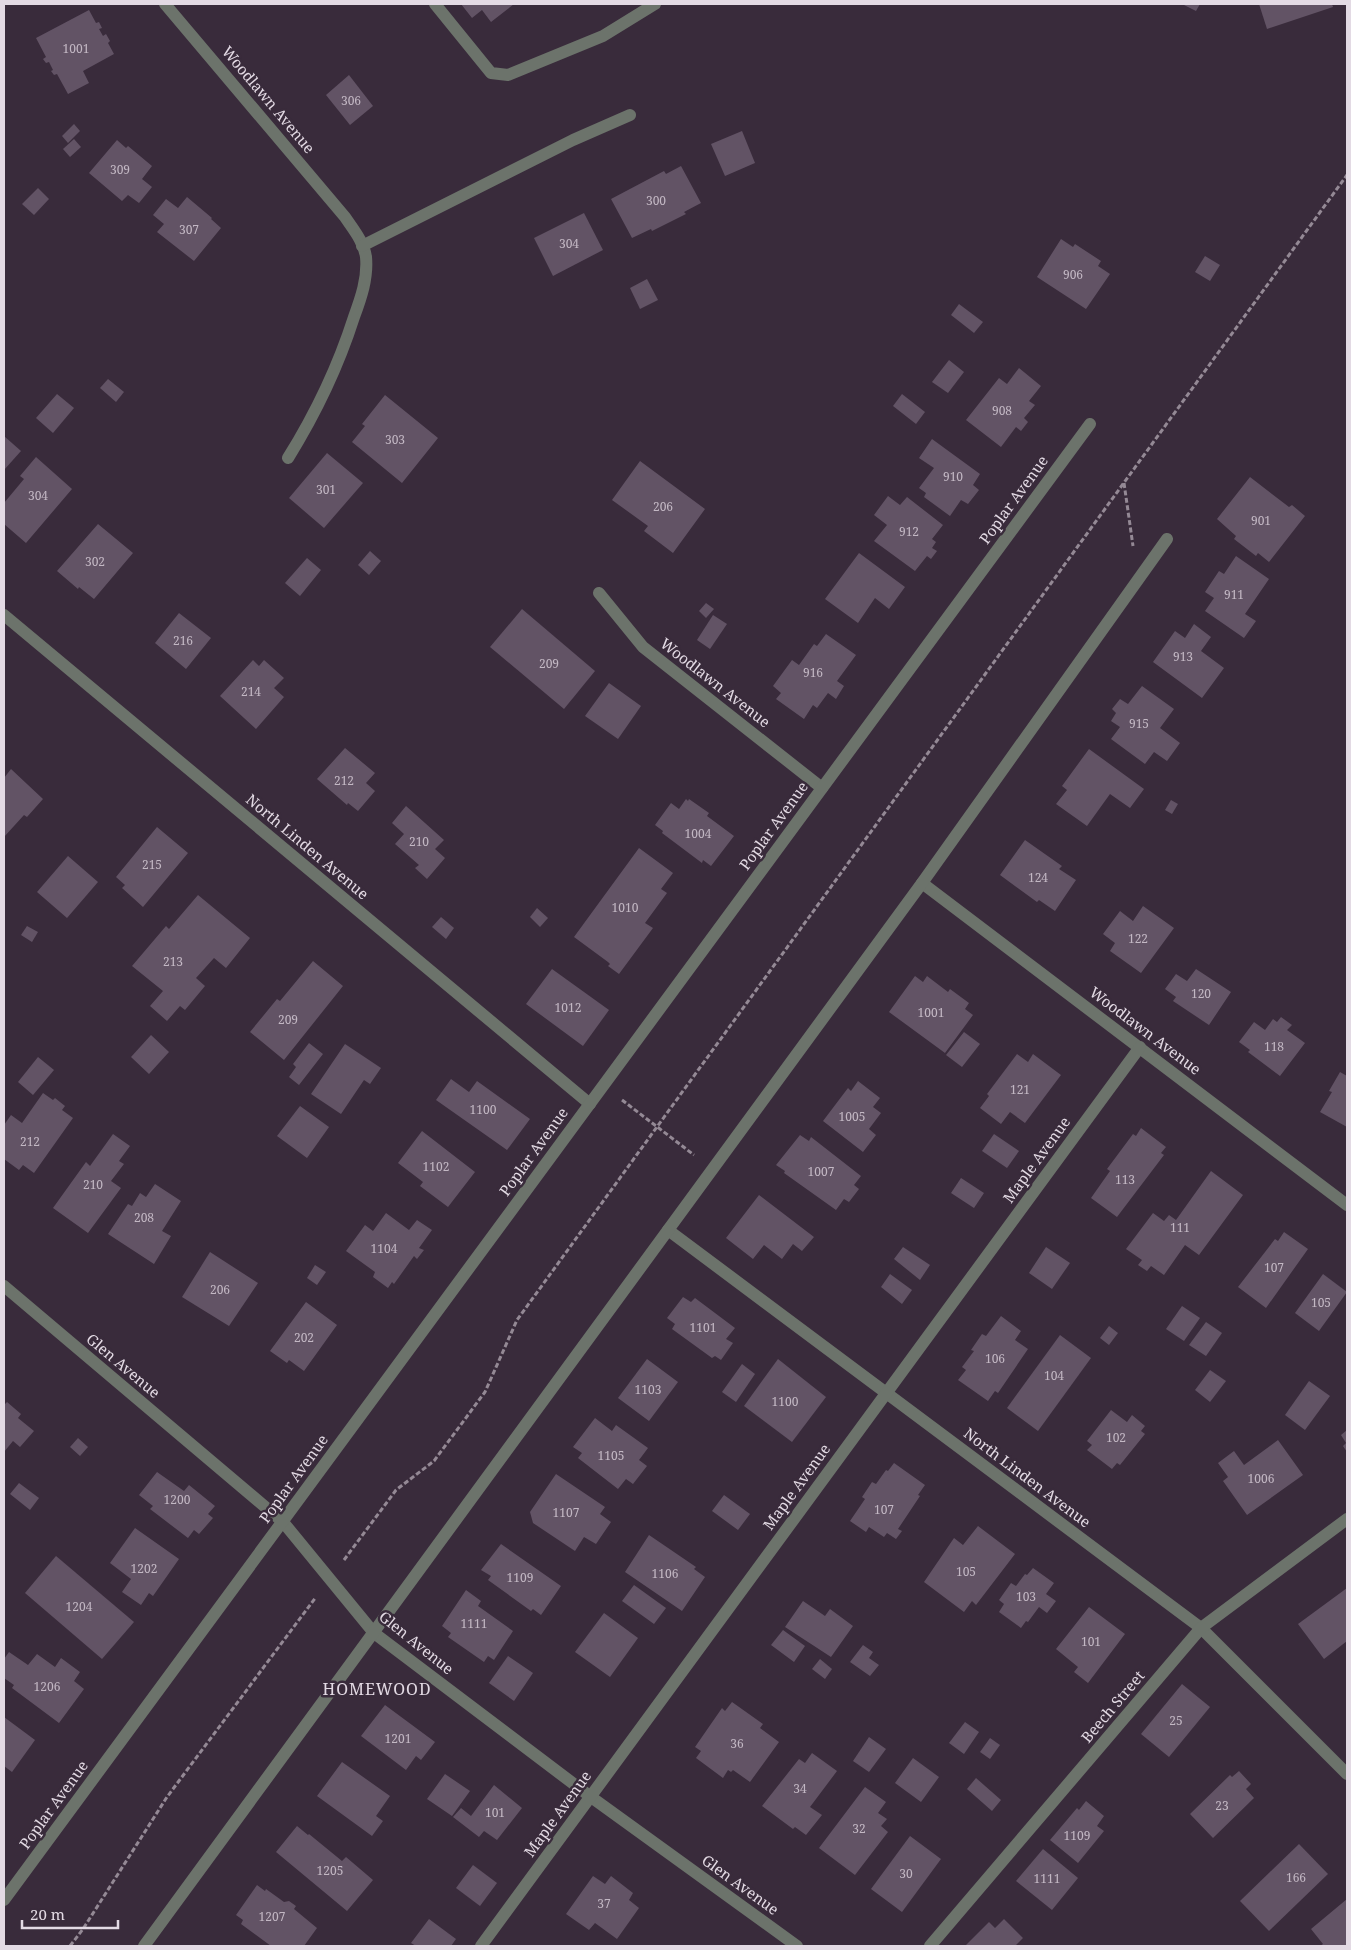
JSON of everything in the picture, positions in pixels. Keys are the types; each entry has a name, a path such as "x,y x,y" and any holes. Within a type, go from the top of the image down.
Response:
{"street":[{"name":"Woodlawn Avenue","path":"165,4 345,217 362,246"},
{"path":"435,4 491,73 508,75 603,36 655,4"},
{"path":"288,458 326,390 347,338 366,274 366,256 362,246 573,140 630,116"},
{"name":"Poplar Avenue","path":"4,1900 1090,424"},
{"path":"144,1946 922,883 1167,539"},
{"name":"Woodlawn Avenue","path":"599,593 643,647 822,788"},
{"name":"North Linden Avenue","path":"4,616 590,1104"},
{"name":"Woodlawn Avenue","path":"922,883 1347,1206"},
{"name":"Maple Avenue","path":"481,1946 1140,1047"},
{"name":"North Linden Avenue","path":"668,1230 1201,1628 1347,1774"},
{"name":"Glen Avenue","path":"4,1286 283,1522 374,1633 590,1797 797,1946"},
{"name":"Beech Street","path":"930,1946 1201,1628 1347,1519"}],"path":[{"path":"70,1946 83,1929 167,1798 330,1578 396,1490 434,1461 485,1392 518,1320 1347,175"},
{"path":"1124,482 1132,545 1148,565"},
{"path":"603,1086 712,1170"}],"building":[{"path":"461,4 514,4 491,22 482,10 472,18"},
{"path":"1182,4 1200,4 1196,11"},
{"path":"1259,4 1332,4 1333,7 1267,29"},
{"path":"89,10 96,23 99,22 102,28 99,29 103,36 106,34 110,41 108,43 114,54 83,71 89,83 68,94 57,74 54,75 51,71 53,70 49,62 46,63 43,59 46,57 36,38"},
{"path":"349,75 373,106 350,125 326,95"},
{"path":"74,124 80,131 68,143 62,136"},
{"path":"742,131 755,163 725,176 711,144"},
{"path":"74,139 81,147 70,157 63,149"},
{"path":"117,140 126,148 128,146 152,166 142,179 152,187 139,203 128,195 122,201 89,173"},
{"path":"681,166 701,203 684,212 686,214 652,231 651,229 632,238 611,199 664,171 666,174"},
{"path":"38,188 49,199 34,215 22,204"},
{"path":"187,197 221,228 194,261 157,232 164,224 153,215 166,199 178,208"},
{"path":"584,213 603,250 553,276 534,238"},
{"path":"1061,239 1073,247 1075,244 1101,261 1098,266 1110,274 1086,309 1037,277"},
{"path":"1205,256 1220,265 1210,281 1195,272"},
{"path":"647,279 658,300 640,309 630,288"},
{"path":"959,304 983,322 974,333 951,315"},
{"path":"949,360 964,372 948,393 932,382"},
{"path":"1019,368 1041,386 1029,401 1035,405 1024,418 1028,422 1021,431 1016,427 1001,447 966,420 999,378 1007,384"},
{"path":"108,379 124,392 116,402 100,388"},
{"path":"57,394 74,408 53,433 36,418"},
{"path":"902,394 925,412 916,424 893,406"},
{"path":"385,395 438,438 402,483 352,442 365,426 362,424"},
{"path":"4,436 21,451 4,470"},
{"path":"932,439 980,474 973,485 979,490 968,504 961,500 950,516 924,497 926,493 919,488 934,468 919,458"},
{"path":"327,453 363,483 324,528 289,498"},
{"path":"36,457 72,489 26,543 4,524 4,503 24,479 20,476"},
{"path":"640,461 705,509 673,553 644,531 648,526 612,500"},
{"path":"1250,477 1289,507 1292,505 1305,516 1269,562 1258,553 1256,556 1234,539 1236,536 1217,519"},
{"path":"888,496 900,505 907,497 943,525 932,539 936,542 932,548 937,551 931,559 927,556 915,571 874,541 887,525 874,515"},
{"path":"98,524 133,553 94,599 79,587 78,589 57,571"},
{"path":"370,551 381,561 369,575 358,565"},
{"path":"859,553 905,587 889,609 875,598 858,623 825,599"},
{"path":"1236,556 1269,579 1245,614 1256,621 1244,638 1205,611 1214,598 1205,592 1219,571 1224,574"},
{"path":"307,558 321,570 300,596 285,583"},
{"path":"706,603 714,609 706,618 699,611"},
{"path":"522,609 595,671 564,709 490,647"},
{"path":"179,613 211,638 186,669 155,643"},
{"path":"713,615 727,624 710,649 697,640"},
{"path":"1194,624 1211,637 1201,651 1224,668 1202,698 1153,662 1175,631 1185,638"},
{"path":"826,634 856,655 837,681 844,686 836,699 828,693 817,708 813,705 804,719 776,699 781,693 773,686 792,660 799,665 814,644 817,646"},
{"path":"253,660 259,666 264,660 284,678 274,688 284,697 256,729 220,696"},
{"path":"609,683 641,706 618,739 585,716"},
{"path":"1142,686 1174,709 1160,728 1180,743 1167,761 1154,752 1145,764 1111,739 1120,727 1111,721 1116,713 1112,709 1120,699 1128,704"},
{"path":"345,748 375,773 366,783 375,791 358,811 348,803 347,805 317,779"},
{"path":"1089,749 1144,789 1130,808 1110,794 1087,826 1056,804 1067,790 1062,786"},
{"path":"11,769 43,799 27,817 24,815 4,837 4,778"},
{"path":"686,799 688,801 689,799 709,813 707,816 734,836 711,866 703,860 702,863 662,833 663,831 655,825 671,803 679,809"},
{"path":"1171,800 1178,804 1172,814 1165,810"},
{"path":"406,806 444,840 435,849 445,858 427,879 415,868 419,865 395,844 404,834 392,823"},
{"path":"157,827 188,853 143,907 122,888 125,885 116,877"},
{"path":"1025,840 1062,866 1059,869 1076,880 1055,911 1039,900 1037,902 1000,875"},
{"path":"639,848 673,873 661,889 667,893 645,923 653,928 619,974 608,966 610,964 608,962 574,937"},
{"path":"68,856 98,882 67,918 37,892"},
{"path":"198,895 250,938 226,968 214,958 196,978 205,986 185,1010 180,1006 167,1021 150,1006 163,991 132,966 166,926 169,929"},
{"path":"1143,906 1174,928 1141,973 1110,951 1115,943 1103,934 1120,911 1133,921"},
{"path":"537,908 548,918 540,927 530,917"},
{"path":"441,917 454,928 446,939 432,927"},
{"path":"27,926 38,932 32,942 21,935"},
{"path":"313,961 343,986 284,1060 250,1032 277,999 280,1001"},
{"path":"552,969 609,1010 583,1046 526,1004"},
{"path":"1196,969 1231,992 1209,1025 1173,1001 1176,997 1165,989 1176,974 1187,981"},
{"path":"915,976 923,982 927,976 948,992 950,989 969,1003 965,1009 973,1015 945,1053 889,1012"},
{"path":"1281,1017 1292,1025 1287,1030 1305,1043 1280,1076 1248,1052 1250,1050 1239,1042 1254,1022 1265,1030 1273,1019 1277,1022"},
{"path":"964,1032 980,1044 962,1067 946,1055"},
{"path":"151,1035 169,1052 149,1074 131,1057"},
{"path":"309,1043 323,1054 299,1085 289,1077 296,1067 293,1064"},
{"path":"345,1044 381,1068 370,1084 364,1080 341,1114 311,1094"},
{"path":"1017,1054 1028,1062 1033,1054 1061,1075 1025,1123 1010,1112 1001,1124 980,1108 989,1096 987,1094"},
{"path":"38,1057 54,1070 33,1095 18,1082"},
{"path":"1340,1072 1347,1076 1347,1127 1320,1112 1332,1092 1329,1091"},
{"path":"451,1079 469,1092 477,1081 530,1119 507,1150 436,1100"},
{"path":"858,1081 880,1098 873,1107 881,1113 869,1129 876,1135 863,1152 823,1121 848,1088 851,1091"},
{"path":"43,1093 53,1100 55,1098 65,1106 62,1110 73,1118 34,1173 23,1165 19,1170 4,1159 4,1125 11,1115 22,1123"},
{"path":"300,1106 329,1127 307,1158 277,1136"},
{"path":"1141,1128 1166,1147 1161,1153 1164,1155 1117,1217 1091,1198 1110,1171 1107,1169 1133,1134 1136,1136"},
{"path":"422,1131 475,1172 448,1207 420,1186 423,1182 398,1163"},
{"path":"113,1134 130,1146 119,1161 124,1164 111,1181 121,1188 88,1233 53,1208 86,1162 90,1166"},
{"path":"994,1134 1019,1151 1007,1168 982,1151"},
{"path":"800,1135 809,1141 811,1137 861,1176 854,1185 859,1189 849,1202 844,1199 836,1210 784,1173 785,1171 776,1165"},
{"path":"1211,1171 1243,1195 1199,1255 1185,1245 1164,1275 1151,1266 1147,1271 1138,1265 1142,1260 1126,1249 1153,1213 1164,1221 1169,1215 1176,1220"},
{"path":"961,1178 984,1193 974,1208 951,1193"},
{"path":"155,1184 181,1201 162,1231 171,1236 154,1264 108,1234 128,1204 132,1206 140,1193 146,1197"},
{"path":"759,1195 814,1237 802,1251 793,1244 782,1259 764,1245 753,1259 726,1238"},
{"path":"386,1213 409,1230 417,1220 432,1230 419,1248 424,1250 417,1259 414,1256 394,1284 392,1282 388,1288 373,1277 375,1272 346,1251 365,1225 373,1231"},
{"path":"1284,1232 1308,1249 1266,1308 1238,1287 1275,1239 1278,1241"},
{"path":"903,1247 930,1265 920,1280 894,1259"},
{"path":"1046,1247 1070,1263 1052,1289 1029,1273"},
{"path":"210,1252 258,1283 229,1326 182,1297"},
{"path":"315,1265 326,1272 317,1285 307,1278"},
{"path":"890,1274 912,1290 902,1304 881,1287"},
{"path":"1323,1274 1347,1292 1319,1331 1295,1313"},
{"path":"683,1297 691,1302 695,1298 735,1328 726,1339 733,1343 721,1360 715,1356 712,1358 672,1329 675,1324 667,1318"},
{"path":"306,1302 337,1325 304,1371 289,1360 287,1363 270,1351"},
{"path":"1182,1306 1200,1318 1184,1341 1166,1329"},
{"path":"1001,1316 1021,1331 1015,1340 1028,1349 998,1393 995,1391 988,1401 958,1380 966,1370 962,1367 974,1351 971,1350 982,1334 986,1336"},
{"path":"1206,1322 1222,1333 1206,1356 1189,1345"},
{"path":"1109,1326 1118,1333 1109,1345 1100,1338"},
{"path":"1060,1335 1091,1358 1038,1431 1007,1408"},
{"path":"647,1359 678,1382 649,1421 618,1398"},
{"path":"778,1359 826,1397 792,1442 744,1406"},
{"path":"742,1364 755,1374 736,1402 722,1392"},
{"path":"1210,1370 1226,1381 1210,1402 1195,1390"},
{"path":"1309,1381 1330,1396 1305,1430 1285,1415"},
{"path":"7,1402 21,1414 18,1418 34,1431 20,1447 13,1441 4,1452 4,1405"},
{"path":"1111,1410 1127,1422 1132,1415 1145,1426 1141,1431 1145,1434 1120,1465 1117,1463 1112,1469 1087,1450 1092,1445 1087,1441"},
{"path":"595,1418 612,1431 616,1425 648,1448 639,1460 647,1466 633,1484 626,1479 618,1489 578,1458 582,1453 573,1447"},
{"path":"1347,1430 1347,1452 1343,1446 1346,1443 1341,1435"},
{"path":"78,1438 88,1447 80,1456 70,1447"},
{"path":"1278,1440 1303,1475 1247,1515 1223,1481 1228,1477 1218,1463 1234,1451 1244,1465"},
{"path":"894,1463 925,1485 898,1529 902,1531 896,1539 887,1533 884,1537 869,1527 866,1532 850,1521 865,1499 862,1497 872,1482 876,1484 886,1470 888,1471"},
{"path":"157,1472 184,1491 189,1485 215,1506 208,1514 213,1518 199,1534 194,1530 188,1538 150,1509 153,1506 139,1495"},
{"path":"556,1474 605,1507 600,1514 611,1522 596,1544 584,1537 575,1551 533,1523 530,1512"},
{"path":"19,1483 39,1498 30,1510 10,1494"},
{"path":"724,1495 750,1514 738,1530 712,1511"},
{"path":"978,1526 1015,1554 976,1605 972,1601 964,1612 924,1582 954,1538 963,1545"},
{"path":"135,1528 179,1559 153,1596 149,1593 141,1605 122,1592 131,1579 110,1563"},
{"path":"649,1535 696,1567 694,1569 705,1577 682,1611 625,1572"},
{"path":"501,1544 561,1586 541,1615 533,1609 531,1611 488,1580 491,1576 481,1570"},
{"path":"56,1556 134,1622 102,1659 25,1593"},
{"path":"1033,1568 1054,1583 1046,1594 1056,1601 1047,1613 1039,1607 1021,1628 999,1612 1004,1604 999,1600 1011,1583 1016,1586 1025,1574 1027,1575"},
{"path":"634,1585 666,1608 654,1624 622,1601"},
{"path":"1347,1588 1347,1641 1324,1659 1298,1624"},
{"path":"466,1590 481,1601 478,1606 513,1631 494,1660 488,1656 484,1662 448,1637 451,1633 442,1626"},
{"path":"803,1601 825,1616 830,1609 853,1626 831,1657 785,1627"},
{"path":"1089,1607 1125,1634 1088,1683 1074,1672 1078,1667 1056,1649"},
{"path":"604,1613 638,1638 610,1677 575,1652"},
{"path":"783,1630 805,1646 794,1662 771,1645"},
{"path":"863,1645 873,1652 869,1658 879,1665 870,1676 850,1662"},
{"path":"9,1652 28,1665 37,1654 55,1667 61,1658 80,1672 74,1681 84,1689 59,1723 12,1688 14,1685 4,1678 4,1659"},
{"path":"508,1656 533,1673 514,1701 489,1683"},
{"path":"820,1659 832,1669 825,1679 812,1669"},
{"path":"1182,1684 1210,1707 1169,1757 1141,1734"},
{"path":"732,1702 763,1724 760,1728 779,1742 750,1782 733,1770 731,1772 728,1770 723,1778 696,1758 701,1751 695,1747 722,1708 725,1711"},
{"path":"385,1705 435,1742 421,1760 416,1756 406,1770 361,1736"},
{"path":"4,1717 35,1740 12,1772 4,1766"},
{"path":"965,1722 979,1732 964,1754 949,1743"},
{"path":"869,1737 886,1749 869,1772 853,1761"},
{"path":"990,1738 1000,1745 990,1759 980,1752"},
{"path":"812,1753 837,1771 810,1807 822,1815 806,1835 795,1827 793,1829 762,1806 799,1759 805,1763"},
{"path":"913,1758 939,1777 921,1802 895,1783"},
{"path":"342,1762 390,1796 376,1816 383,1821 372,1836 317,1796"},
{"path":"1239,1771 1251,1784 1246,1789 1254,1798 1213,1838 1190,1814 1230,1775 1232,1777"},
{"path":"445,1774 470,1791 452,1816 427,1799"},
{"path":"976,1778 1001,1800 992,1811 967,1789"},
{"path":"494,1785 522,1808 497,1840 484,1831 479,1837 453,1817 461,1808 471,1816"},
{"path":"865,1787 886,1802 878,1813 887,1819 881,1826 888,1832 855,1875 819,1848"},
{"path":"1086,1801 1104,1816 1097,1826 1104,1831 1078,1863 1050,1840 1077,1808 1079,1810"},
{"path":"297,1826 342,1861 346,1857 373,1880 347,1911 276,1852"},
{"path":"910,1836 941,1859 902,1912 871,1889"},
{"path":"1299,1844 1328,1874 1269,1931 1240,1901"},
{"path":"1043,1849 1078,1878 1052,1910 1016,1881"},
{"path":"473,1865 497,1883 480,1906 456,1888"},
{"path":"593,1876 605,1884 611,1876 633,1893 629,1900 639,1908 617,1939 595,1923 589,1930 566,1914"},
{"path":"257,1885 284,1902 289,1901 296,1906 294,1909 317,1928 304,1946 271,1946 241,1924 243,1920 236,1915"},
{"path":"1347,1899 1347,1946 1320,1946 1323,1944 1311,1929"},
{"path":"429,1919 456,1939 451,1946 416,1946 411,1943"},
{"path":"1004,1919 1023,1938 1015,1946 965,1946 989,1922 995,1928"}],"district":[{"name":"HOMEWOOD","path":"377,1689"}]}
